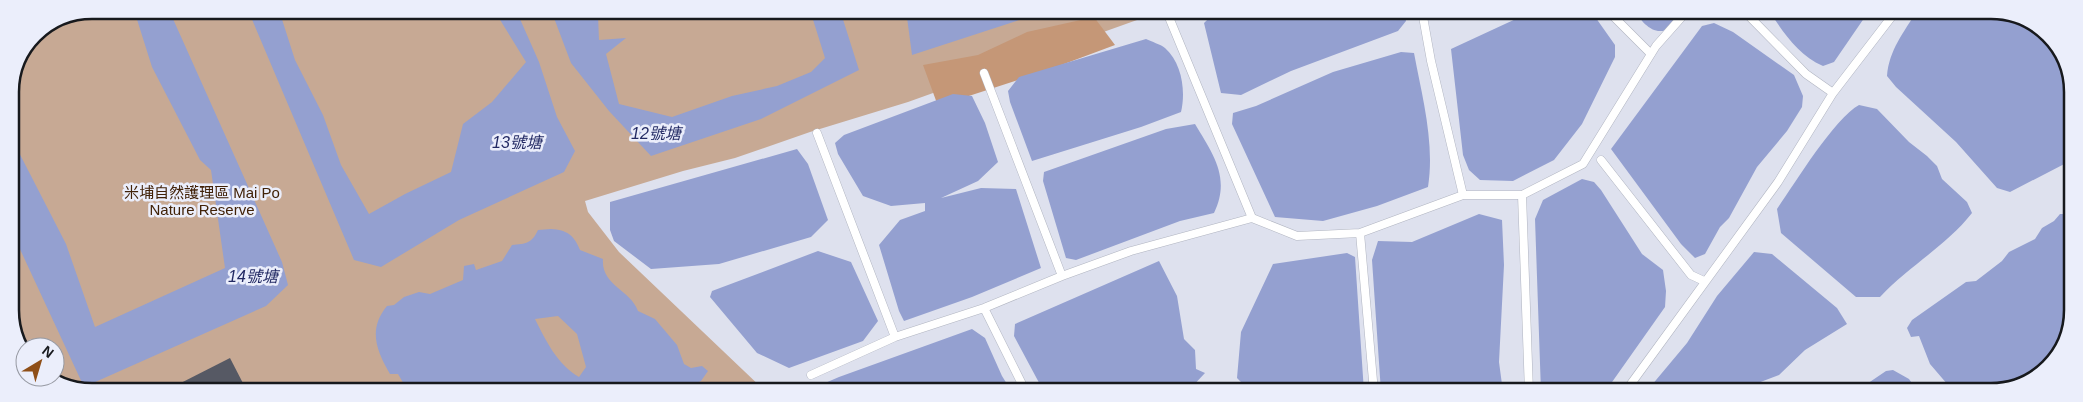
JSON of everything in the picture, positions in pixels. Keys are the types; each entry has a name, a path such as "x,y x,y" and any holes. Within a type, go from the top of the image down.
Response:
{"lane":[{"path":"1170,19 1252,218"},
{"path":"1424,19 1431,61 1463,195"},
{"path":"1616,19 1651,54"},
{"path":"811,375 895,337 984,308 1062,276 1131,251 1252,218 1297,236 1360,232 1463,195 1522,195 1583,164 1651,54 1680,19"},
{"path":"1752,19 1806,74 1833,93"},
{"path":"1631,383 1778,182 1833,93 1890,19"},
{"path":"984,73 1062,276"},
{"path":"817,133 895,337"},
{"path":"1601,160 1691,275 1704,281"},
{"path":"1522,195 1529,383"},
{"path":"1360,232 1373,383"},
{"path":"984,308 1022,383"}],"green space":[{"name":"米埔自然護理區 Mai Po Nature Reserve","path":"92,19 1140,19 908,102 810,132 735,158 683,171 585,201 588,212 619,252 757,383 82,383 65,378 65,337 24,337 20,325 19,310 20,77 31,51 40,40 64,24 77,20"}],"shaded area":[{"path":"1085,19 1096,19 1115,45 1040,73 938,106 923,65 978,55 1027,32"}],"water":[{"name":"14號塘","path":"137,19 173,19 282,262 288,285 266,306 93,383 82,383 65,346 65,337 61,337 19,247 19,153 66,244 95,327 225,268 211,170 200,160 152,67"},
{"name":"13號塘","path":"252,19 282,19 295,60 323,115 341,165 369,214 451,172 463,124 492,102 526,62 500,19 520,19 539,62 557,117 575,151 564,172 459,220 381,267 354,260"},
{"name":"12號塘","path":"554,19 598,19 599,40 626,38 606,54 619,104 672,117 732,96 777,86 811,72 825,58 813,19 843,19 859,70 761,119 651,156 609,111 571,63"},
{"path":"907,19 1022,19 912,55"},
{"path":"1208,19 1406,19 1406,21 1398,31 1291,71 1241,95 1221,93 1204,23"},
{"path":"1516,19 1597,19 1615,45 1615,57 1582,124 1554,160 1513,181 1480,180 1469,170 1463,155 1451,49"},
{"path":"1676,19 1670,27 1660,31 1650,28 1641,20"},
{"path":"1775,19 1864,19 1834,62 1823,66 1806,56 1786,35"},
{"path":"1912,19 2001,19 2024,26 2036,34 2049,47 2057,59 2063,77 2064,164 2010,192 1997,188 1956,142 1896,87 1887,76 1891,58 1902,34"},
{"path":"1714,23 1733,32 1794,75 1803,96 1802,107 1787,131 1757,167 1729,218 1720,227 1705,254 1695,258 1681,244 1611,149 1702,26"},
{"path":"1146,39 1165,48 1171,54 1179,69 1183,86 1181,112 1141,127 1032,161 1010,102 1008,91 1019,77"},
{"path":"1401,52 1414,53 1424,103 1430,154 1428,187 1377,206 1323,221 1275,217 1232,124 1233,113 1256,106 1333,72"},
{"path":"953,94 972,96 985,123 998,162 978,181 941,198 981,188 1016,189 1041,268 972,297 904,321 899,311 879,245 900,220 925,211 925,203 891,206 863,196 838,154 835,143 844,135"},
{"path":"1859,105 1877,109 1909,142 1927,156 1937,166 1942,179 1967,202 1972,213 1951,236 1903,275 1880,297 1856,297 1781,233 1777,209 1827,137 1849,112"},
{"path":"1195,124 1218,167 1221,189 1214,213 1180,221 1076,260 1066,258 1043,181 1044,172 1166,129"},
{"path":"797,149 808,164 828,220 811,237 719,264 651,269 614,241 610,230 610,202"},
{"path":"1582,179 1594,182 1642,254 1663,270 1666,291 1665,307 1611,383 1541,383 1535,219 1543,200"},
{"path":"1479,214 1502,220 1504,265 1499,362 1502,383 1380,383 1372,260 1378,241 1412,242"},
{"path":"2060,214 2064,214 2064,320 2057,343 2039,365 2019,378 2006,382 1946,383 1930,364 1919,336 1911,337 1907,328 1912,320 1966,282 1976,281 2002,261 2009,252 2035,239 2042,228 2054,221"},
{"path":"551,229 566,232 572,237 580,250 603,259 606,275 611,282 629,297 638,311 655,319 677,345 684,364 691,368 702,366 708,371 701,381 697,383 403,383 398,374 390,374 376,340 377,323 387,306 394,305 404,297 419,292 430,294 463,280 464,266 474,264 476,270 502,261 512,245 528,242 538,230","holes":["558,316 577,334 586,367 579,377 564,366 548,344 535,319"]},
{"path":"818,251 851,262 878,321 863,341 789,368 757,353 710,297 712,291"},
{"path":"1754,252 1772,254 1837,308 1847,324 1805,350 1779,375 1758,383 1654,383 1687,343 1717,296"},
{"path":"1347,253 1355,257 1363,383 1242,383 1237,378 1241,332 1273,264"},
{"path":"1159,261 1177,296 1184,339 1195,350 1196,369 1205,373 1196,383 1039,383 1014,336 1015,324"},
{"path":"972,329 985,338 1006,383 825,383"},
{"path":"1893,370 1909,379 1912,383 1868,383 1886,371"}],"building":[{"path":"230,358 243,383 181,383"}]}
